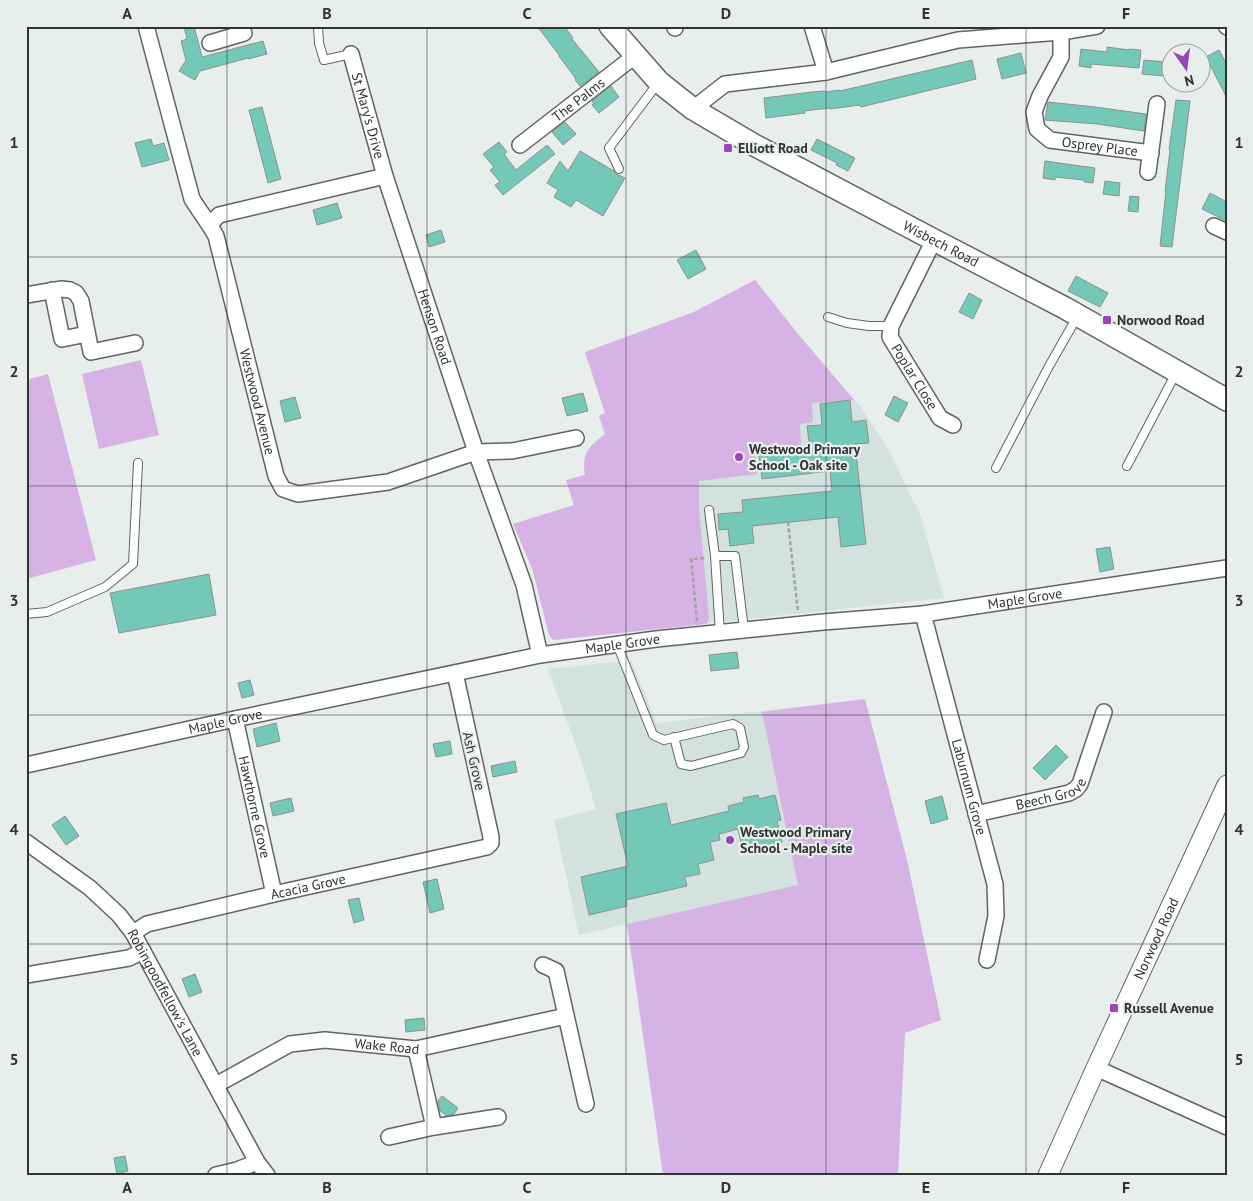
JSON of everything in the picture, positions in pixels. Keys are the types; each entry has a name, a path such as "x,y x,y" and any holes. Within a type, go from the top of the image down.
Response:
{"main road":[{"name":"Wisbech Road","path":"610,26 660,82 693,109 756,146 1078,315 1227,400"}],"street":[{"name":"Westwood Avenue","path":"146,26 192,199 216,236 276,476 283,489 298,494 388,482 476,452 512,451 576,438"},
{"path":"812,26 826,72"},
{"path":"693,109 725,84 826,72 956,33 1061,32 1097,26"},
{"path":"210,43 226,32 244,33"},
{"name":"Osprey Place","path":"1061,32 1061,57 1040,96 1034,112 1037,129 1050,140 1151,153"},
{"name":"St Mary's Drive","path":"351,54 385,176"},
{"name":"The Palms","path":"520,145 636,55"},
{"name":"Osprey Place","path":"1148,172 1157,104"},
{"path":"210,224 219,215 385,176"},
{"name":"Henson Road","path":"385,176 476,452 524,585 540,655"},
{"name":"Poplar Close","path":"934,240 891,326 890,337 940,418 953,425"},
{"path":"26,295 62,289 76,293 81,301 91,352 135,343"},
{"path":"52,290 62,339 87,334"},
{"name":"Maple Grove","path":"26,765 540,655 617,644 744,630 923,614 1227,568"},
{"name":"Laburnum Grove","path":"923,614 995,884 996,916 987,960"},
{"name":"Ash Grove","path":"455,673 491,837 491,843 488,847"},
{"name":"Beech Grove","path":"976,814 1076,789 1080,784 1104,712"},
{"name":"Hawthorne Grove","path":"235,719 274,894"},
{"name":"Norwood Road","path":"1048,1175 1227,785"},
{"name":"Robingoodfellow's Lane","path":"26,842 90,888 119,915 133,933 257,1162 267,1175"},
{"name":"Acacia Grove","path":"133,933 147,924 488,847"},
{"path":"26,975 129,958 144,951"},
{"path":"543,966 556,971 586,1104"},
{"name":"Wake Road","path":"216,1085 290,1044 325,1040 416,1049 566,1016"},
{"path":"416,1049 434,1127"},
{"path":"1096,1068 1227,1127"},
{"path":"389,1137 434,1127 498,1117"},
{"path":"216,1175 237,1170 257,1162"}],"lane":[{"path":"318,26 324,60 351,54"},
{"path":"619,169 609,148 660,82"},
{"path":"996,468 1078,315"},
{"path":"828,317 846,323 891,326"},
{"path":"1127,466 1177,371"},
{"path":"26,614 47,612 105,587 133,564 138,463"},
{"path":"709,510 715,555 720,633"},
{"path":"715,555 734,556 744,630"},
{"path":"617,644 653,735 664,740 674,737 734,724 740,728 744,747 741,753 691,766 681,764 674,737"}],"path":[{"path":"788,522 799,616"},
{"path":"698,635 691,559 715,555"}],"shaded area":[{"name":"Westwood Primary School - Oak site","path":"755,280 798,334 861,407 890,452 919,510 944,598 553,640 549,635 532,568 513,524 574,505 566,480 585,475 584,461 586,453 591,445 605,434 599,416 605,413 585,352 694,312"},
{"name":"Westwood Primary School - Oak site","path":"755,280 854,400 812,403 813,422 800,424 801,448 755,453 757,474 699,481 699,508 709,618 707,624 553,640 549,635 532,568 513,524 574,505 566,480 585,475 585,456 591,447 605,434 599,416 605,413 585,352 694,312"},
{"path":"141,360 159,435 99,449 82,374"},
{"path":"48,374 96,560 26,579 26,380"},
{"name":"Westwood Primary School - Maple site","path":"631,660 657,723 865,699 907,860 930,967 633,965 626,924 579,935 554,820 596,809 580,757 548,669"},
{"path":"865,699 907,860 941,1020 905,1033 898,1175 663,1175 627,924 798,885 762,712"}],"building":[{"path":"184,26 194,26 202,57 263,41 267,54 200,71 195,80 179,71 186,60 181,41 187,39"},
{"path":"537,26 564,26 572,39 599,72 580,86"},
{"path":"1107,47 1141,50 1139,68 1091,64 1091,68 1079,66 1081,49 1107,52"},
{"path":"1219,50 1227,65 1227,98 1210,68 1210,55"},
{"path":"1021,53 1026,73 1002,79 997,59"},
{"path":"972,60 976,79 861,107 860,105 804,111 805,113 766,118 764,98 812,92 840,91"},
{"path":"1144,60 1160,61 1160,76 1142,74"},
{"path":"611,86 619,97 599,113 592,105 594,104 592,101"},
{"path":"1176,100 1190,101 1172,247 1160,246 1169,150"},
{"path":"1048,102 1146,114 1144,131 1097,124 1045,120"},
{"path":"262,107 281,179 268,183 249,110"},
{"path":"565,122 576,134 563,145 552,132"},
{"path":"151,139 153,146 164,143 169,160 142,167 135,143"},
{"path":"817,139 855,158 848,171 836,165 837,163 811,150"},
{"path":"499,142 507,152 504,154 516,170 547,145 555,154 503,195 495,185 500,182 490,170 494,167 483,154"},
{"path":"580,151 625,178 603,216 576,200 571,207 554,197 558,190 547,183 560,161 568,171"},
{"path":"1045,161 1095,168 1093,183 1084,182 1084,180 1055,177 1055,180 1043,178"},
{"path":"1105,181 1120,183 1119,196 1103,194"},
{"path":"1210,193 1227,202 1227,221 1202,209"},
{"path":"1130,196 1139,197 1138,212 1128,211"},
{"path":"337,203 342,218 317,225 313,210"},
{"path":"441,230 445,242 429,247 426,235"},
{"path":"696,250 706,269 688,279 677,260"},
{"path":"1076,276 1108,293 1100,307 1068,291"},
{"path":"969,293 982,300 973,319 959,312"},
{"path":"583,393 588,411 567,416 562,398"},
{"path":"894,396 908,403 898,422 885,415"},
{"path":"295,397 301,418 285,422 280,401"},
{"path":"850,400 852,422 866,420 869,443 855,444 866,544 841,547 838,517 752,526 754,543 730,546 728,529 719,530 718,514 743,512 742,500 832,491 830,471 762,479 759,455 810,450 807,426 822,425 820,404"},
{"path":"1110,547 1114,569 1100,572 1096,549"},
{"path":"209,574 216,615 119,633 110,593"},
{"path":"737,652 739,668 711,671 709,655"},
{"path":"250,680 254,695 242,698 238,683"},
{"path":"276,723 280,741 257,747 253,729"},
{"path":"450,741 452,754 436,757 433,744"},
{"path":"1056,745 1068,757 1045,780 1033,768"},
{"path":"515,761 517,772 493,777 491,766"},
{"path":"758,795 759,799 775,795 781,820 777,821 782,842 775,844 777,851 756,855 755,848 743,851 738,829 719,834 720,840 710,842 714,860 698,864 700,874 685,877 687,886 626,900 627,906 589,915 581,877 628,866 616,814 666,803 671,825 729,811 728,806 744,802 743,798"},
{"path":"942,796 948,819 931,824 925,801"},
{"path":"291,798 294,811 273,816 270,803"},
{"path":"65,816 79,836 66,845 52,825"},
{"path":"437,879 444,909 430,913 423,882"},
{"path":"359,898 364,920 354,923 348,900"},
{"path":"195,974 202,992 189,997 182,979"},
{"path":"424,1018 425,1030 406,1032 405,1020"},
{"path":"442,1096 458,1108 454,1114 447,1116 440,1111 438,1101"},
{"path":"125,1156 128,1171 117,1174 114,1158"}],"place":[{"name":"Elliott Road","path":"728,148"},
{"name":"Norwood Road","path":"1107,320"},
{"name":"Westwood Primary School - Oak site","path":"739,457"},
{"name":"Westwood Primary School - Maple site","path":"730,840"},
{"name":"Russell Avenue","path":"1114,1008"}]}
